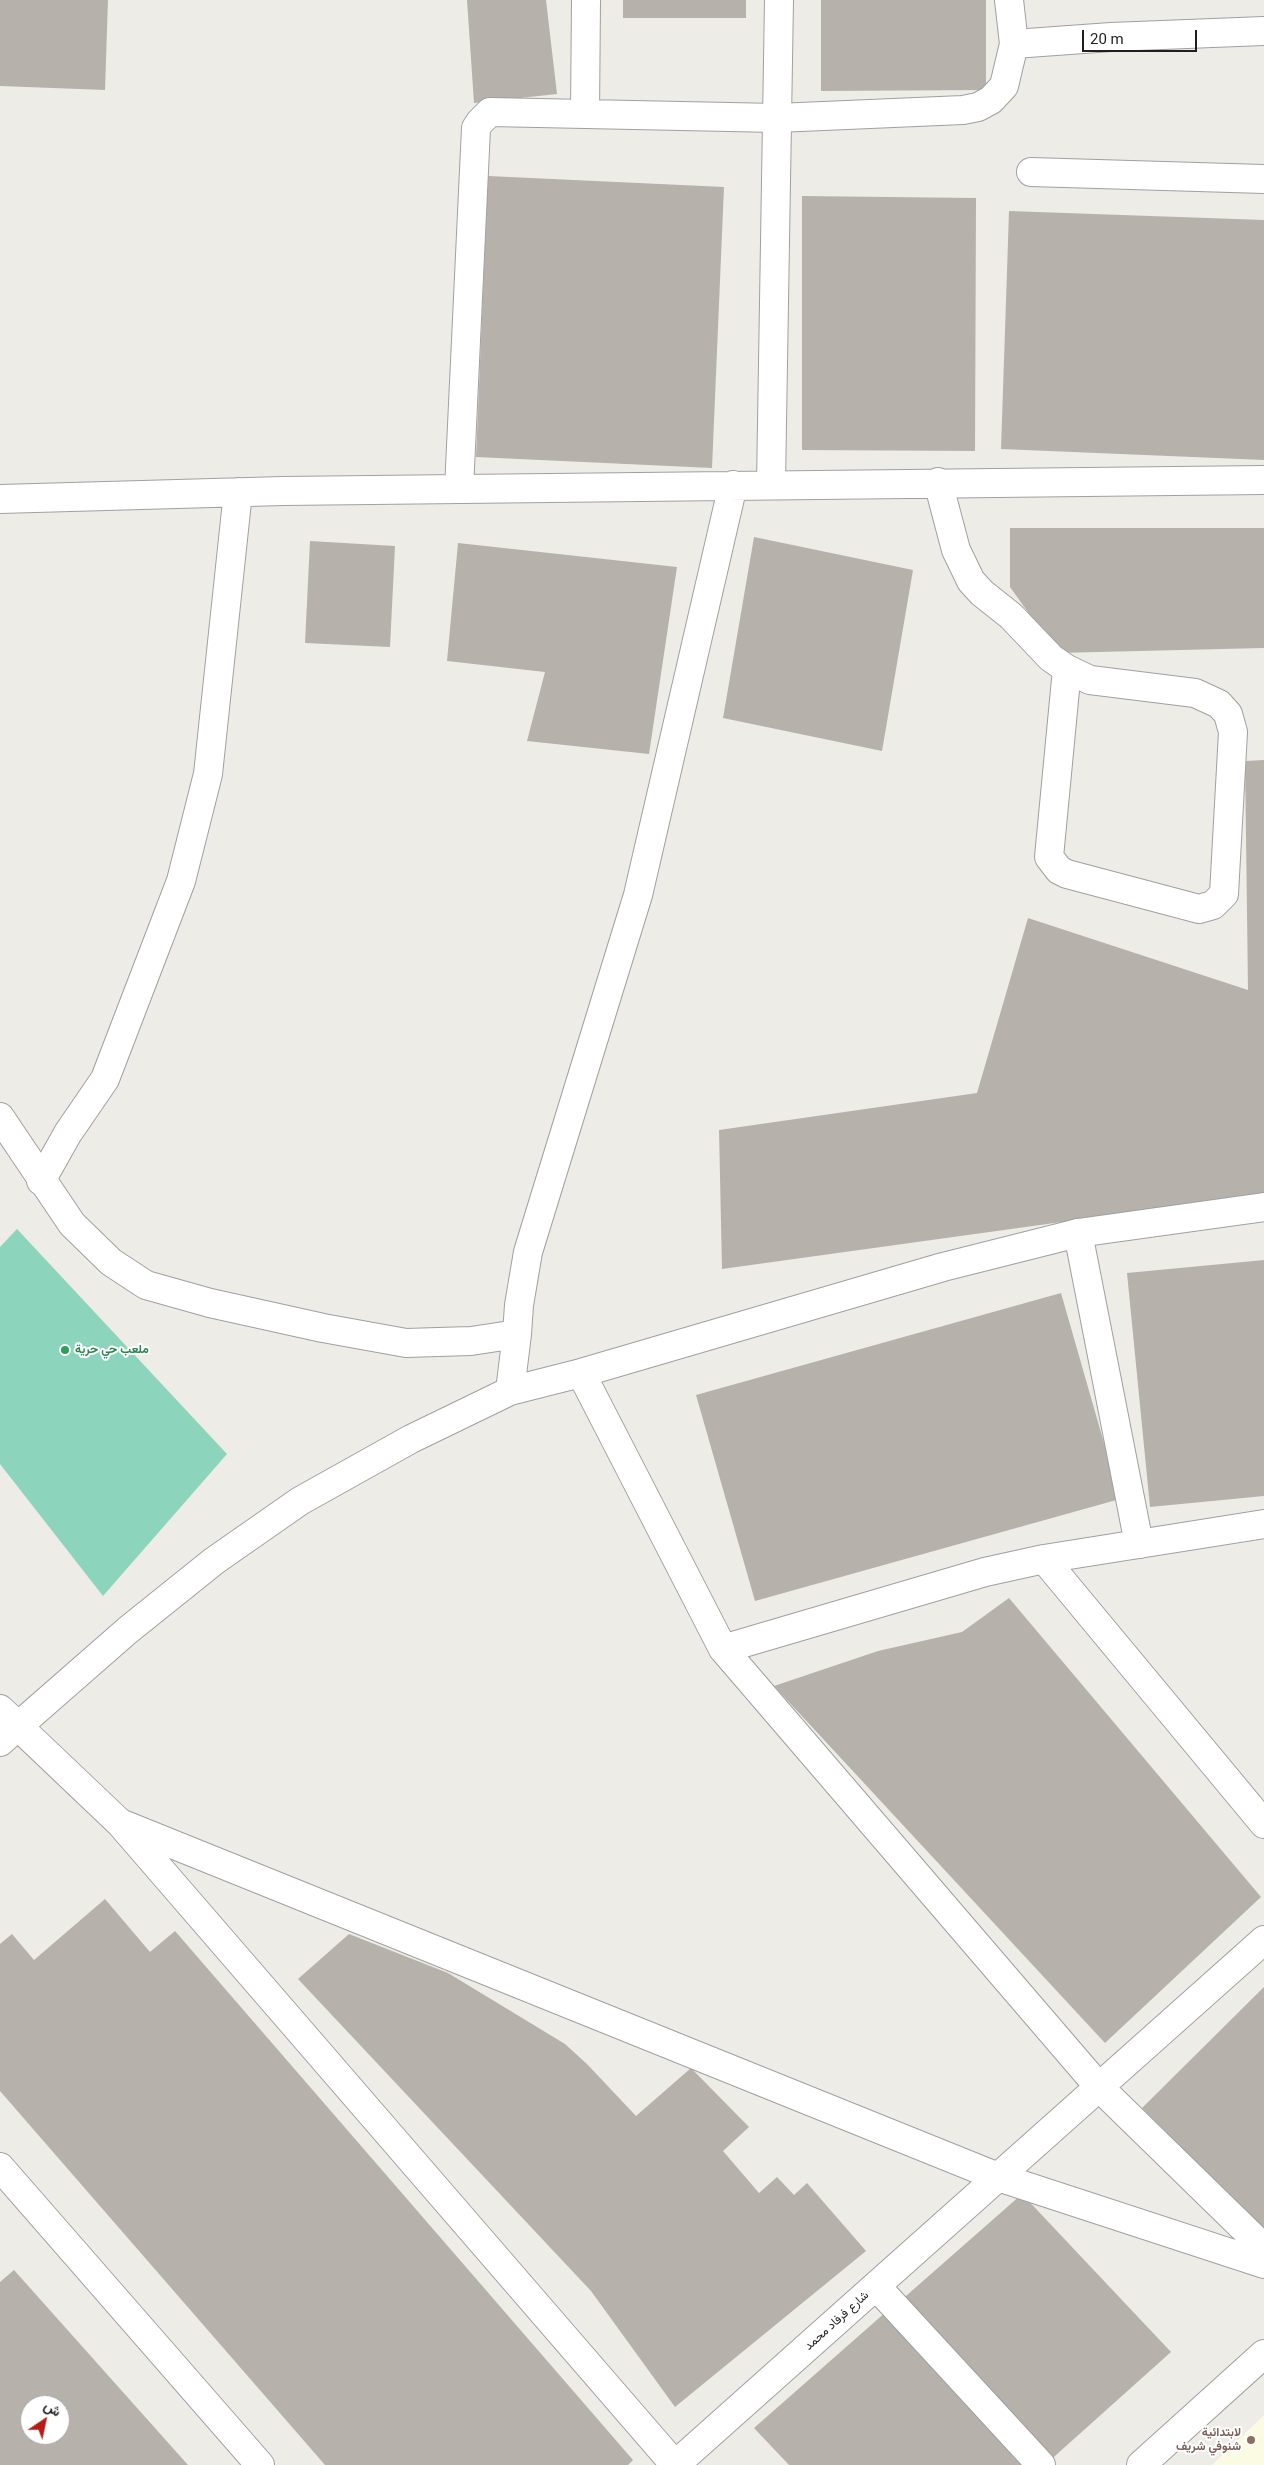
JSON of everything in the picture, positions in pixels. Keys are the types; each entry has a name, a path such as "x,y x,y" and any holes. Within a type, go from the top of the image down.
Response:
{"street":[{"path":"585,114 586,0"},
{"path":"771,484 779,0"},
{"path":"459,489 476,128 490,112 777,118 963,110 978,107 991,100 1004,86 1014,44 1009,0"},
{"path":"1014,44 1111,37 1264,32"},
{"path":"1031,172 1264,179"},
{"path":"0,499 238,492 938,482 1264,480"},
{"path":"938,482 956,550 972,581 982,593 1011,616 1051,658 1067,669 1090,680 1195,693 1219,704 1228,714 1232,732 1224,894 1213,905 1199,909 1067,874 1058,870 1049,857 1067,669"},
{"path":"510,1391 519,1306 528,1252 638,895 733,485"},
{"path":"41,1181 68,1134 105,1079 181,881 208,774 238,492"},
{"path":"0,1117 41,1181 72,1224 110,1262 146,1285 229,1308 406,1343 471,1341 517,1334"},
{"path":"675,2465 120,1823 6,1726 214,1562 300,1501 411,1439 510,1391 581,1373 943,1267 1078,1233 1264,1207"},
{"path":"1078,1233 1139,1544"},
{"path":"581,1373 723,1649 1099,2087 1264,2248"},
{"path":"723,1649 986,1572 1044,1559 1264,1524"},
{"path":"1044,1559 1264,1824"},
{"path":"120,1823 998,2177 1264,2264"},
{"name":"شارع فرفاد محمد","path":"675,2465 1264,1940"},
{"path":"0,2167 260,2465"},
{"path":"876,2286 1041,2465"},
{"path":"1141,2465 1264,2354"}],"shaded area":[{"name":"لابتدائية شنوفي شريف","path":"1264,2415 1264,2465 1212,2465"}],"green space":[{"name":"ملعب حي حرية","path":"17,1229 227,1454 103,1596 0,1464 0,1247"}],"building":[{"path":"0,0 108,0 105,90 0,86"},
{"path":"467,0 546,0 557,94 474,103"},
{"path":"623,0 746,0 746,18 623,18"},
{"path":"821,0 986,0 986,90 821,91"},
{"path":"488,176 724,187 712,468 476,457"},
{"path":"802,196 976,198 975,451 802,450"},
{"path":"1009,211 1264,220 1264,460 1001,449"},
{"path":"1010,528 1264,528 1264,648 1057,653 1010,587"},
{"path":"754,537 913,570 882,751 723,718"},
{"path":"310,541 395,546 390,647 305,643"},
{"path":"458,543 677,567 649,754 527,741 545,672 447,661"},
{"path":"1264,760 1264,1194 722,1269 719,1130 977,1093 1028,918 1248,990 1245,761"},
{"path":"1264,1260 1264,1496 1150,1507 1127,1273"},
{"path":"1061,1293 1120,1499 755,1601 696,1395"},
{"path":"1009,1598 1261,1897 1105,2043 774,1686 878,1651 962,1632"},
{"path":"105,1899 150,1952 175,1931 633,2460 628,2465 325,2465 0,2091 0,1944 12,1934 34,1960"},
{"path":"349,1934 448,1973 565,2044 587,2064 636,2116 691,2068 749,2127 723,2151 759,2193 777,2177 794,2195 807,2183 866,2251 675,2407 591,2291 298,1979"},
{"path":"1264,1987 1264,2229 1142,2108"},
{"path":"1022,2194 1171,2352 1046,2464 898,2303"},
{"path":"14,2270 188,2465 0,2465 0,2282"},
{"path":"887,2311 1026,2465 789,2465 754,2428"}],"place":[{"name":"ملعب حي حرية","path":"65,1350"},
{"name":"لابتدائية شنوفي شريف","path":"1251,2440"}]}
